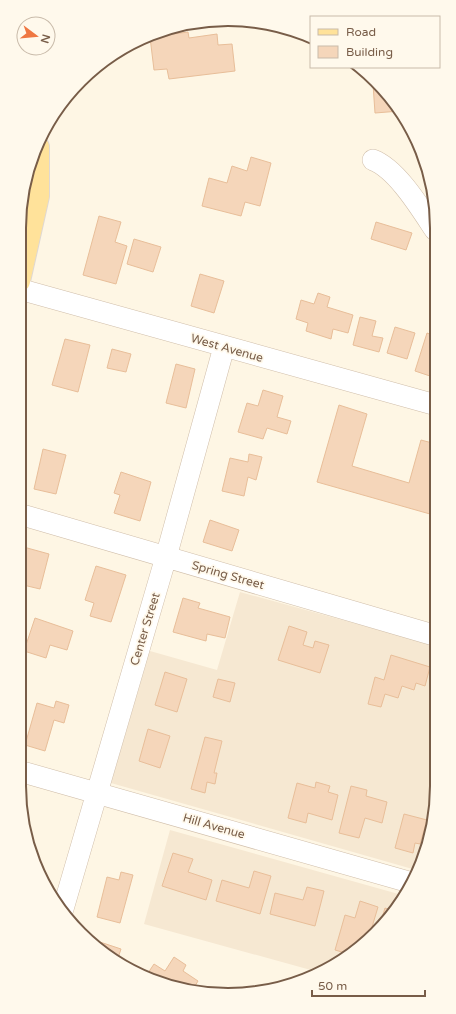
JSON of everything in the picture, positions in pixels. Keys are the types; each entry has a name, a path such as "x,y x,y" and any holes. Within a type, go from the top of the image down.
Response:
{"main road":[{"path":"26,250 38,196 38,160"}],"street":[{"path":"373,160 379,162 392,172 430,223"},
{"name":"West Avenue","path":"26,291 430,403"},
{"name":"Center Street","path":"64,903 166,557 224,347"},
{"name":"Spring Street","path":"26,516 430,634"},
{"name":"Hill Avenue","path":"26,773 406,881"}],"shaded area":[{"path":"240,592 430,644 430,799 423,838 412,869 111,783 150,651 217,670"},
{"path":"170,830 399,894 380,919 361,938 340,954 311,970 144,924"}],"building":[{"path":"188,32 189,38 217,34 218,45 232,44 235,71 169,79 167,69 154,70 151,41 173,34"},
{"path":"373,87 393,112 375,113"},
{"path":"251,157 271,163 260,206 245,202 241,216 202,206 209,178 227,183 232,166 247,171"},
{"path":"99,216 121,222 115,242 127,246 116,284 83,275"},
{"path":"376,222 412,233 406,250 371,239"},
{"path":"134,239 161,247 153,272 127,264"},
{"path":"200,274 224,281 214,313 191,306"},
{"path":"318,293 330,297 327,307 353,315 348,333 333,329 331,339 306,331 308,323 296,319 301,300 314,304"},
{"path":"360,317 376,321 372,336 383,338 379,352 353,345"},
{"path":"395,327 415,333 407,359 387,353"},
{"path":"427,333 430,334 430,376 415,371"},
{"path":"65,339 90,345 78,392 52,385"},
{"path":"112,349 131,354 126,372 107,368"},
{"path":"176,364 195,369 186,408 166,403"},
{"path":"263,390 283,396 277,417 291,421 287,434 267,428 263,439 238,432 247,403 258,406"},
{"path":"339,405 367,414 352,466 409,483 421,440 430,442 430,514 317,482"},
{"path":"43,449 66,455 56,494 34,489"},
{"path":"249,454 262,457 256,480 248,477 244,496 222,491 230,458 248,462"},
{"path":"121,472 151,482 140,521 114,513 120,495 114,493"},
{"path":"210,520 239,530 232,551 203,542"},
{"path":"26,548 49,554 40,589 26,586"},
{"path":"96,566 126,575 111,622 90,616 94,603 85,600"},
{"path":"183,598 200,603 198,608 230,617 225,638 207,634 206,641 173,632"},
{"path":"35,618 73,631 67,650 50,645 46,658 26,652 26,645"},
{"path":"289,626 307,632 303,645 313,648 315,641 329,645 320,673 278,660"},
{"path":"391,655 430,667 425,686 416,683 414,690 402,686 398,698 385,694 381,707 368,704 375,677 384,680"},
{"path":"165,672 187,679 177,712 155,705"},
{"path":"218,679 235,683 230,702 213,697"},
{"path":"56,701 69,705 64,723 54,720 45,751 26,745 37,703 54,708"},
{"path":"148,729 170,736 160,768 139,761"},
{"path":"205,737 222,741 214,773 217,773 215,784 207,782 205,793 191,789"},
{"path":"316,782 330,786 328,792 338,795 332,820 308,813 306,823 288,818 297,783 315,788"},
{"path":"351,786 367,790 366,796 387,802 382,823 365,818 359,838 339,833"},
{"path":"404,814 427,820 420,844 415,843 413,853 395,848"},
{"path":"173,853 193,859 188,872 212,880 206,900 162,886"},
{"path":"254,871 271,876 260,914 216,901 222,880 249,888"},
{"path":"121,872 133,875 120,923 97,917 107,877 119,880"},
{"path":"307,887 324,891 315,926 270,914 275,893 303,900"},
{"path":"360,901 378,907 371,929 343,952 335,950 345,915 355,918"},
{"path":"385,908 388,909 383,916"},
{"path":"100,942 121,949 119,956"},
{"path":"174,957 186,965 183,971 198,981 196,985 189,984 149,972 154,964 165,971"}]}
